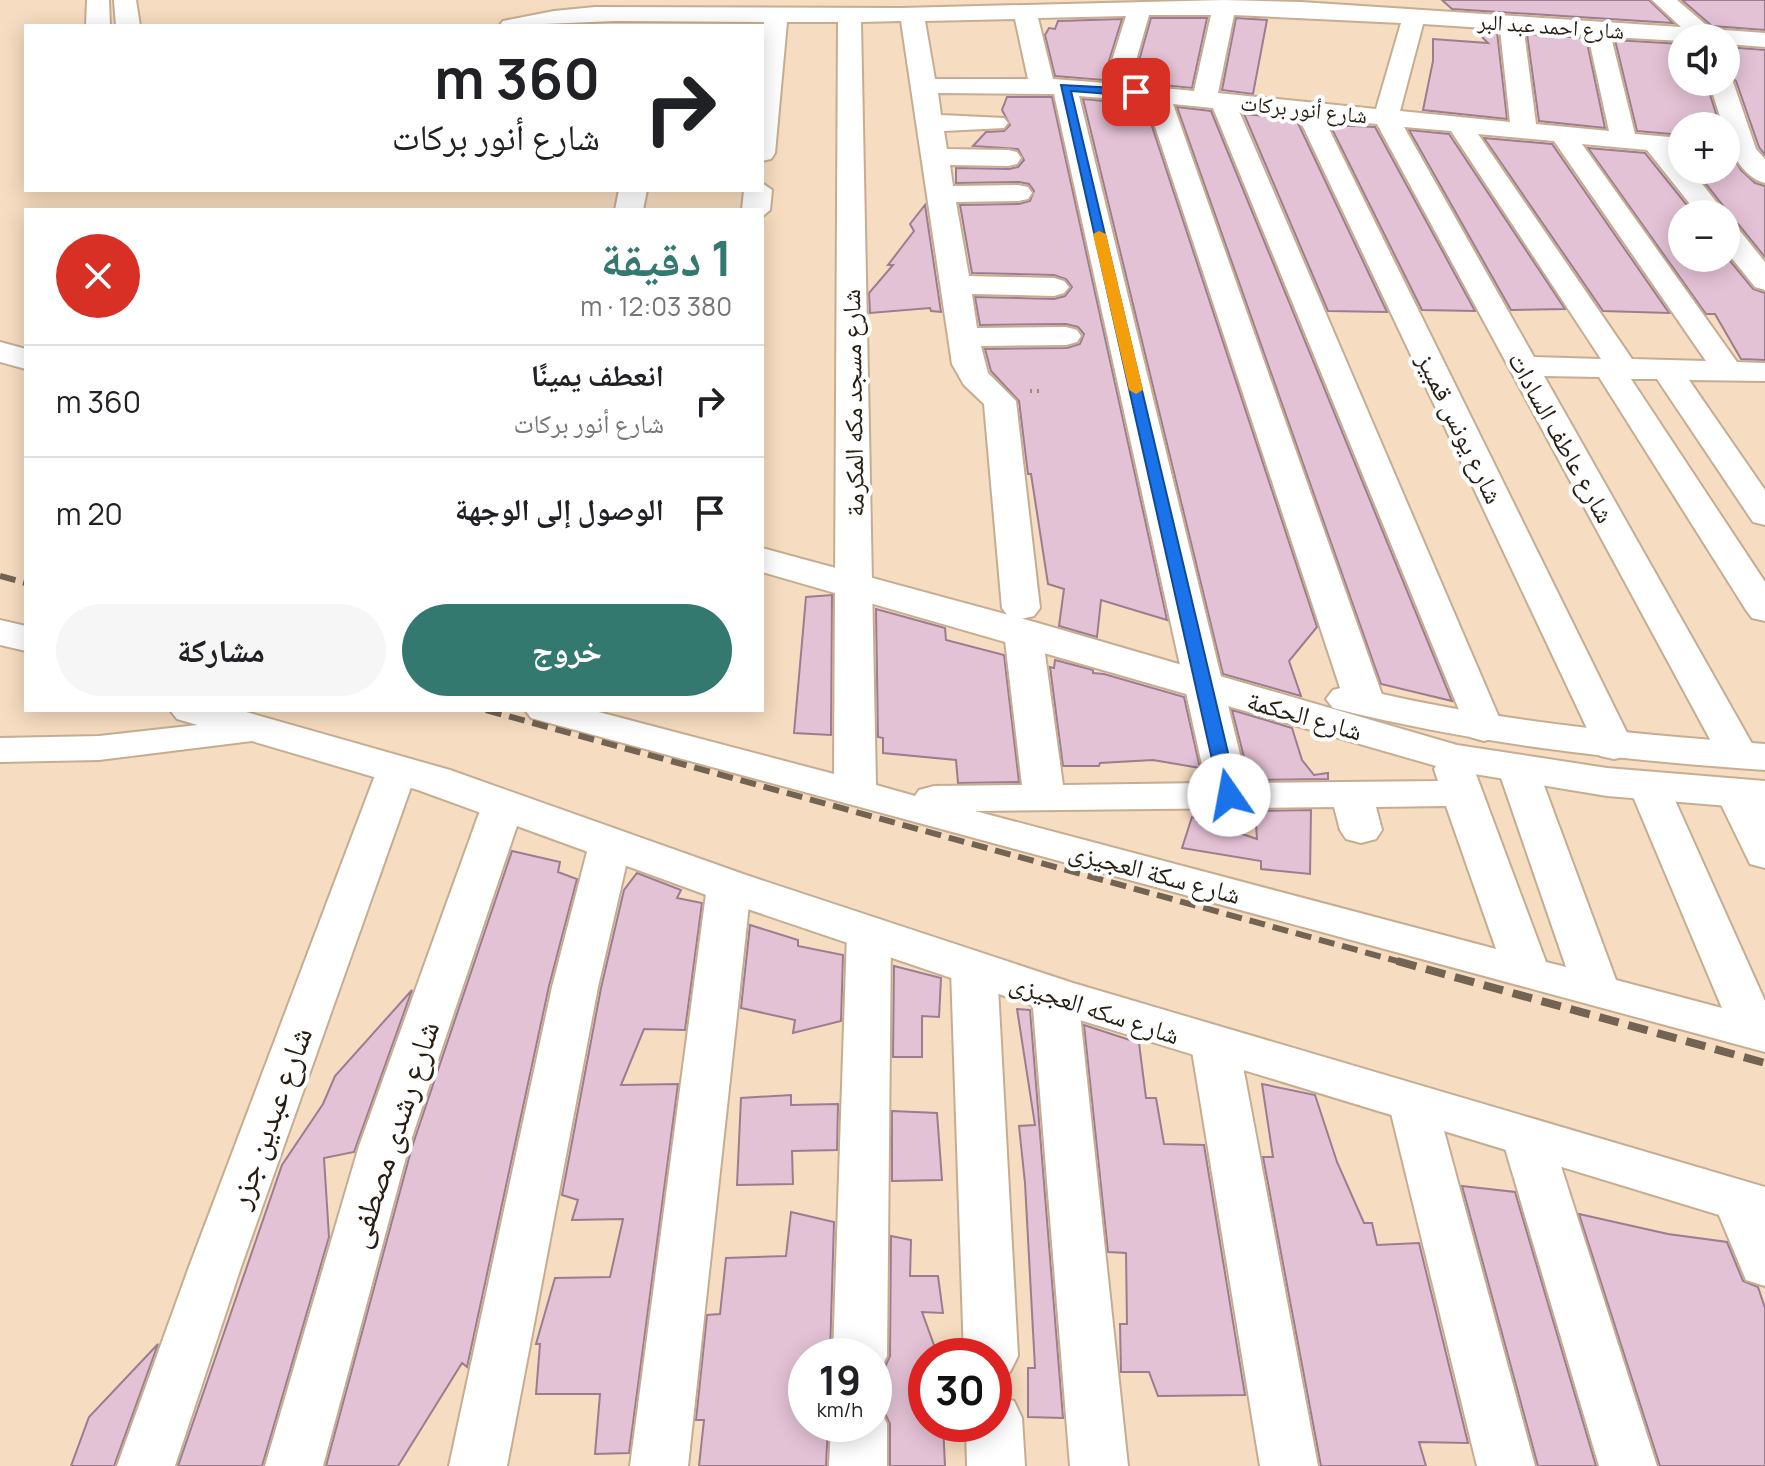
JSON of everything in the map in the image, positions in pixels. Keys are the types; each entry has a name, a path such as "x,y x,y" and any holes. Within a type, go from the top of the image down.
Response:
{"street":[{"path":"98,0 98,24"},
{"path":"125,0 128,24"},
{"path":"1663,0 1691,24"},
{"path":"1224,7 1213,99 1484,729"},
{"name":"شارع احمد عبد البر","path":"613,24 664,20 709,8 776,15 913,15 1140,8 1418,8 1439,18 1512,12 1540,25 1607,23 1668,32"},
{"path":"1115,91 1140,8"},
{"path":"1386,118 1418,8"},
{"path":"1025,11 1054,87 1202,671 1229,795"},
{"name":"شارع احمد عبد البر","path":"518,24 598,12 664,20"},
{"path":"1512,12 1524,132"},
{"path":"764,133 776,15"},
{"name":"شارع مسجد مكه المكرمة","path":"849,15 853,573 870,796"},
{"path":"913,15 968,364 975,378 1000,401 1044,797"},
{"path":"1607,23 1624,140"},
{"name":"شارع احمد عبد البر","path":"1740,39 1765,40"},
{"name":"شارع أنور بركات","path":"924,86 1054,87 1157,94 1668,144"},
{"path":"1157,94 1365,703"},
{"path":"1726,96 1745,151 1765,175"},
{"name":"شارع يونس قمبيز","path":"1307,109 1614,747"},
{"name":"شارع عاطف السادات","path":"1386,118 1752,776 1765,854"},
{"path":"930,123 995,123"},
{"path":"1460,126 1617,356 1615,379 1765,610"},
{"path":"1563,136 1728,371"},
{"path":"936,157 1008,158"},
{"path":"942,194 1018,193"},
{"path":"1740,250 1765,281"},
{"path":"957,285 1054,287"},
{"path":"0,332 24,338"},
{"path":"964,337 1066,336"},
{"path":"0,352 24,358"},
{"path":"1523,366 1765,372"},
{"path":"1666,369 1765,515"},
{"name":"شارع الحكمة","path":"764,538 853,573 1202,671 1484,729 1614,747 1752,776"},
{"name":"شارع الحكمة","path":"764,560 853,573"},
{"path":"0,632 24,638"},
{"path":"0,655 24,661"},
{"name":"شارع الحكمة","path":"1202,671 1456,775 1519,772 1650,787 1752,776"},
{"name":"شارع سكه العجيزى","path":"207,712 265,720 729,886 1055,995 1752,1205"},
{"name":"شارع سكة العجيزى","path":"560,712 644,723 870,796 1761,1035"},
{"path":"0,750 99,748 265,720"},
{"path":"1519,772 1597,991"},
{"name":"شارع عبدين جزر","path":"146,1466 215,1267 415,775"},
{"path":"870,796 1229,795 1356,812 1456,775 1527,972"},
{"path":"1650,787 1761,1035"},
{"name":"شارع رشدى مصطفى","path":"294,1466 384,1146 503,805"},
{"path":"478,1466 575,987 610,844"},
{"path":"659,1466 729,886"},
{"path":"860,1338 869,934"},
{"path":"974,969 990,1338"},
{"path":"1055,995 1099,1466"},
{"path":"1215,1045 1289,1466"},
{"path":"1413,1105 1506,1466"},
{"path":"1527,1138 1628,1466"},
{"path":"1752,1205 1765,1266"},
{"path":"858,1466 859,1442"},
{"path":"995,1442 996,1466"}],"building":[{"path":"1442,0 1649,0 1673,23 1452,9"},
{"path":"1682,0 1765,0 1765,30 1740,28 1740,24 1710,24"},
{"path":"1151,18 1207,18 1192,88 1133,82"},
{"path":"1236,18 1267,20 1253,94 1222,90"},
{"path":"1122,19 1103,80 1055,76 1045,35 1049,28 1055,29 1058,21"},
{"path":"1475,30 1497,32 1507,119 1423,110 1433,61 1433,39 1488,43"},
{"path":"1527,34 1586,38 1605,128 1539,121"},
{"path":"1615,40 1668,43 1668,96 1710,96 1716,112 1668,112 1668,134 1637,131"},
{"path":"1740,48 1765,50 1765,155 1759,147 1740,92"},
{"path":"1007,97 1052,97 1167,620 1101,600 1097,637 1059,626 1064,589 1048,584 1031,474 1028,474 1019,401 991,371 985,349 1067,348 1080,344 1084,334 1078,327 1066,324 980,325 975,297 1054,299 1065,296 1072,287 1066,279 1054,275 972,273 960,205 1019,204 1030,201 1034,191 1029,184 1019,182 956,183 956,168 1009,169 1018,167 1024,160 1018,149 973,146 986,132 1004,131 1010,125 1002,110"},
{"path":"1083,99 1145,105 1317,627 1289,661 1301,696 1223,674"},
{"path":"1177,107 1211,111 1452,701 1381,684"},
{"path":"1244,114 1296,119 1387,312 1328,311"},
{"path":"1330,125 1375,127 1475,311 1422,310"},
{"path":"1409,130 1449,134 1565,309 1511,310"},
{"path":"1484,138 1552,144 1669,313 1603,311"},
{"path":"1588,148 1645,153 1683,200 1668,200 1668,261"},
{"path":"1740,168 1755,183 1765,186 1765,257 1740,226 1740,200 1719,200 1706,184 1740,184"},
{"path":"925,205 941,312 931,311 930,308 870,313 869,293 893,265 888,265 914,231 910,224"},
{"path":"1676,272 1739,272 1753,289 1765,293 1765,360 1741,359 1715,314 1706,314"},
{"path":"832,595 831,735 794,733 806,597"},
{"path":"876,609 945,628 946,640 1004,655 1019,782 958,783 956,760 883,753 883,738 878,737"},
{"path":"1055,660 1184,697 1200,768 1153,760 1063,766 1050,667 1054,668"},
{"path":"1232,710 1292,728 1302,760 1314,775 1328,773 1328,779 1253,780 1252,769 1247,769"},
{"path":"1311,810 1310,874 1261,869 1261,861 1182,848 1192,817 1257,839 1255,811"},
{"path":"512,851 560,862 558,872 577,879 549,986 467,1367 462,1363 398,1466 326,1466 412,1147"},
{"path":"637,873 681,890 677,898 702,903 685,1030 644,1029 621,1085 678,1084 629,1453 595,1454 600,1394 536,1394 540,1344 536,1344 555,1278 610,1277 623,1219 572,1220 578,1200 562,1195 601,988 624,890"},
{"path":"750,925 798,940 798,946 843,955 841,1021 793,1033 795,1020 741,1008"},
{"path":"894,966 941,978 939,1017 922,1016 922,1057 893,1057"},
{"path":"412,990 354,1152 324,1158 329,1237 262,1466 178,1466 282,1165 323,1104 335,1076"},
{"path":"1017,1009 1030,1010 1063,1418 1028,1417 1028,1368 1035,1368 1019,1126 1035,1125"},
{"path":"1084,1025 1139,1043 1146,1098 1156,1098 1164,1144 1204,1145 1245,1395 1158,1396 1149,1372 1121,1372 1120,1324 1127,1324 1126,1253 1108,1252"},
{"path":"1262,1084 1315,1095 1337,1162 1364,1223 1372,1223 1377,1245 1419,1243 1468,1443 1419,1442 1426,1466 1321,1466 1263,1157 1273,1157"},
{"path":"791,1095 791,1105 838,1104 837,1150 792,1151 793,1184 737,1185 741,1098"},
{"path":"892,1111 937,1113 942,1180 892,1181"},
{"path":"1462,1186 1515,1192 1596,1466 1538,1466"},
{"path":"791,1212 834,1222 830,1338 788,1338 788,1442 827,1442 826,1466 699,1466 704,1420 696,1420 707,1315 720,1314 726,1258 786,1256"},
{"path":"1579,1214 1668,1234 1727,1242 1743,1281 1758,1287 1765,1308 1765,1466 1660,1466"},
{"path":"891,1236 911,1240 910,1276 938,1276 943,1313 922,1312 931,1338 908,1338 908,1442 944,1442 945,1466 890,1466"},
{"path":"158,1344 114,1466 71,1466 89,1417"}],"railway":[{"path":"0,576 24,582"},
{"path":"493,712 1404,963"},
{"path":"1397,961 1765,1063"}],"slow traffic":[{"path":"1099,234 1136,390"}],"route":[{"path":"1136,92 1065,87 1229,795"}]}
